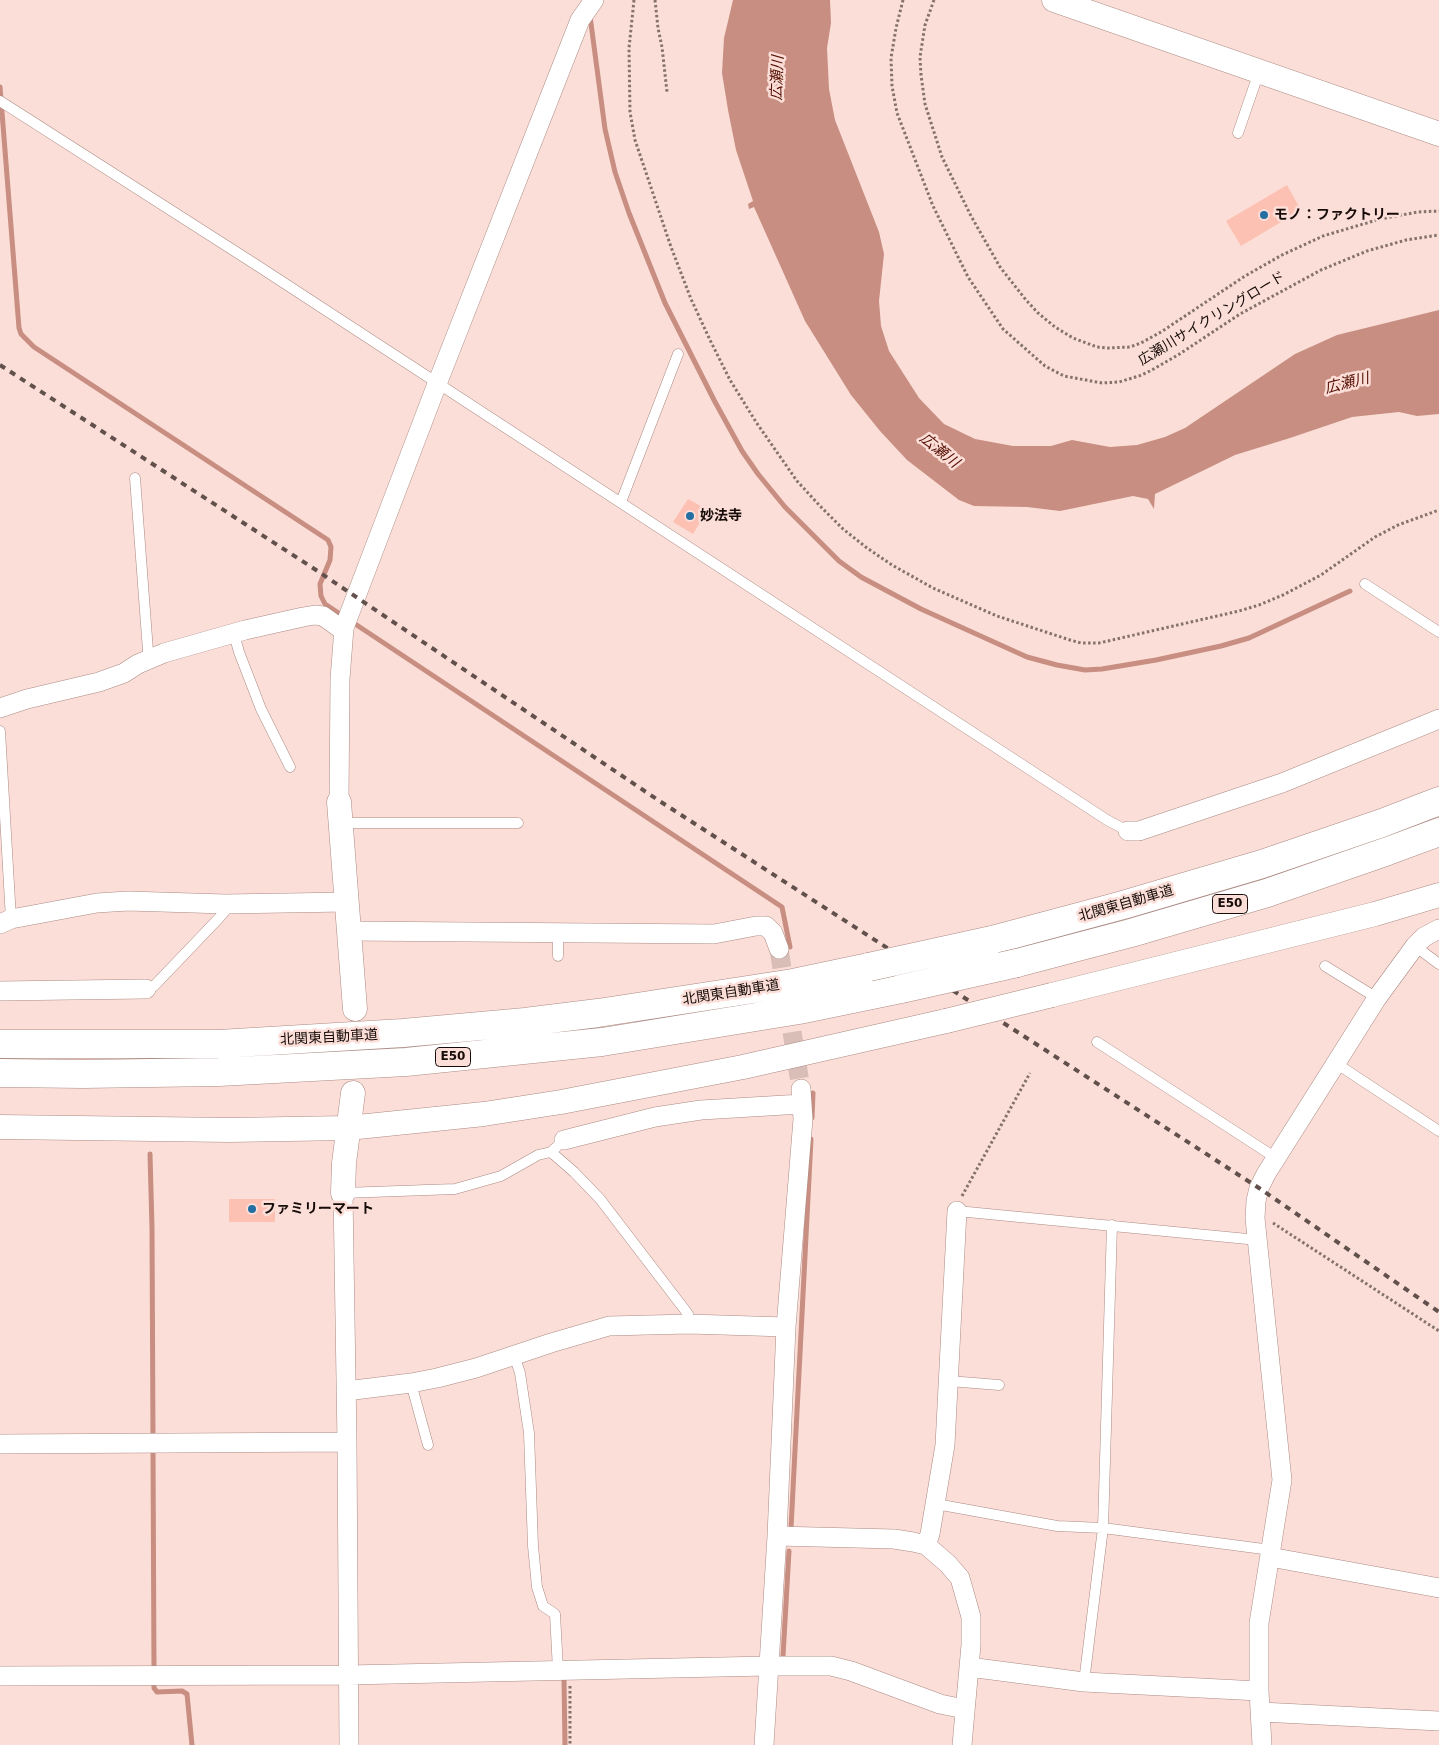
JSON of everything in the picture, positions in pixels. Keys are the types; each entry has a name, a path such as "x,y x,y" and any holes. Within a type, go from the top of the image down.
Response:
{"highway":[{"path":"1262,864 1439,786"},
{"name":"北関東自動車道","path":"0,1044 219,1044 403,1033 525,1022 598,1013 793,983 992,940 1123,905 1262,864 1382,823 1439,801"},
{"name":"北関東自動車道","path":"0,1073 218,1072 406,1062 602,1042 799,1010 1018,963 1131,933 1267,893 1439,832"}],"street":[{"path":"355,1009 340,812 340,678 344,631 437,384 580,20 594,0"},
{"path":"1054,0 1439,134"},
{"path":"0,708 27,699 100,682 164,653 315,615 323,616 344,631"},
{"path":"1128,831 1139,830 1282,783 1439,719"},
{"path":"0,1127 230,1130 348,1128 484,1114 561,1102 743,1067 946,1021 1375,914 1439,895"},
{"path":"6,922 97,903 128,901 225,904 347,902"},
{"path":"349,931 714,934 756,926 766,926 773,933 779,949"},
{"path":"1262,1745 1259,1691 1259,1623 1262,1594 1271,1554 1282,1480 1258,1240 1256,1201 1259,1188 1276,1158 1377,998 1415,946 1424,937 1439,930"},
{"path":"0,990 146,989"},
{"path":"349,1745 343,1193 344,1163 353,1092"},
{"path":"558,1146 655,1117 801,1097 803,1120 786,1327 764,1745"},
{"path":"926,1545 936,1504 945,1445 957,1211"},
{"path":"346,1391 410,1383 476,1368 609,1326 689,1324 786,1327"},
{"path":"0,1444 347,1442"},
{"path":"776,1536 894,1539 926,1545 948,1564 960,1578 971,1617 969,1667 962,1745"},
{"path":"1271,1554 1439,1588"},
{"path":"0,1676 348,1675 768,1666 840,1668 940,1704 964,1709"},
{"path":"969,1667 1084,1682 1259,1691"},
{"path":"1261,1712 1439,1721"}],"lane":[{"path":"1238,133 1260,71"},
{"path":"0,102 258,266 1098,815 1128,831"},
{"path":"621,502 678,354"},
{"path":"135,478 148,651 152,658"},
{"path":"1365,584 1439,632"},
{"path":"234,634 261,709 290,766"},
{"path":"0,731 6,922"},
{"path":"340,812 518,823"},
{"path":"146,989 154,986 219,918 225,911 225,904"},
{"path":"558,934 558,956"},
{"path":"1415,946 1439,964"},
{"path":"1325,966 1377,998"},
{"path":"1098,1042 1276,1158"},
{"path":"1337,1064 1439,1131"},
{"path":"343,1193 455,1189 501,1176 558,1146 574,1172 600,1199 688,1314 689,1324"},
{"path":"957,1211 1258,1240"},
{"path":"1084,1682 1103,1528 1112,1225"},
{"path":"514,1355 520,1373 529,1433 533,1546 537,1587 543,1606 555,1614 564,1670"},
{"path":"949,1380 999,1385"},
{"path":"410,1383 428,1445"},
{"path":"936,1504 1057,1526 1103,1528 1271,1554"}],"path":[{"path":"634,0 629,56 630,112 635,140 671,247 710,340 730,380 751,414 797,480 843,529 892,565 932,588 997,616 1070,640 1099,644 1240,612 1283,596 1321,575 1383,533 1413,518 1439,510"},
{"path":"655,0 667,92"},
{"name":"広瀬川サイクリングロード","path":"903,0 896,28 892,58 892,86 897,113 933,206 968,277 1003,329 1045,366 1064,376 1102,383 1119,382 1144,374 1178,355 1240,314 1321,270 1367,251 1406,240 1439,234"},
{"path":"934,0 925,25 920,57 920,75 925,104 942,157 971,216 1000,267 1038,313 1055,327 1073,338 1097,347 1108,348 1130,347 1142,343 1245,276 1282,255 1323,236 1380,219 1418,212 1439,211"},
{"path":"957,1211 959,1201 1030,1072"},
{"path":"1256,1218 1270,1221 1439,1330"},
{"path":"564,1670 570,1745"}],"water":[{"name":"広瀬川","path":"733,0 830,0 831,23 827,48 829,89 835,120 879,232 884,254 879,301 881,326 889,351 919,398 944,424 975,439 1013,446 1051,446 1072,440 1110,447 1137,445 1165,437 1185,428 1295,354 1337,335 1439,310 1439,414 1417,416 1399,412 1352,417 1235,455 1155,494 1154,509 1148,499 1133,496 1060,511 1027,507 974,506 959,500 907,460 880,431 851,395 805,321 754,207 749,209 748,204 753,201 736,150 722,73 724,38"}],"building":[{"name":"モノ：ファクトリー","path":"1287,185 1301,210 1241,246 1226,221"},
{"name":"妙法寺","path":"688,499 708,510 693,534 673,522"},
{"path":"229,1199 275,1199 275,1222 229,1222"}],"waterway":[{"path":"590,16 605,129 615,172 629,213 665,303 742,451 785,507 839,561 861,577 921,609 1027,657 1085,670 1156,660 1249,638 1350,591"},
{"path":"0,87 21,334 34,347 328,540 331,547 330,560 320,584 321,596 325,604 782,907 790,947"},
{"path":"812,1118 813,1093"},
{"path":"791,1528 811,1139"},
{"path":"150,1154 153,1439"},
{"path":"153,1448 154,1672"},
{"path":"783,1656 789,1551"},
{"path":"154,1680 154,1688 157,1692 182,1691 187,1694 192,1745"},
{"path":"564,1680 565,1745"}],"tunnel":[{"path":"779,949 801,1089"}],"railway":[{"path":"0,365 316,570 658,800 1259,1188 1439,1312"}],"place":[{"name":"モノ：ファクトリー","path":"1264,215"},
{"name":"妙法寺","path":"690,516"},
{"name":"ファミリーマート","path":"252,1209"}]}
